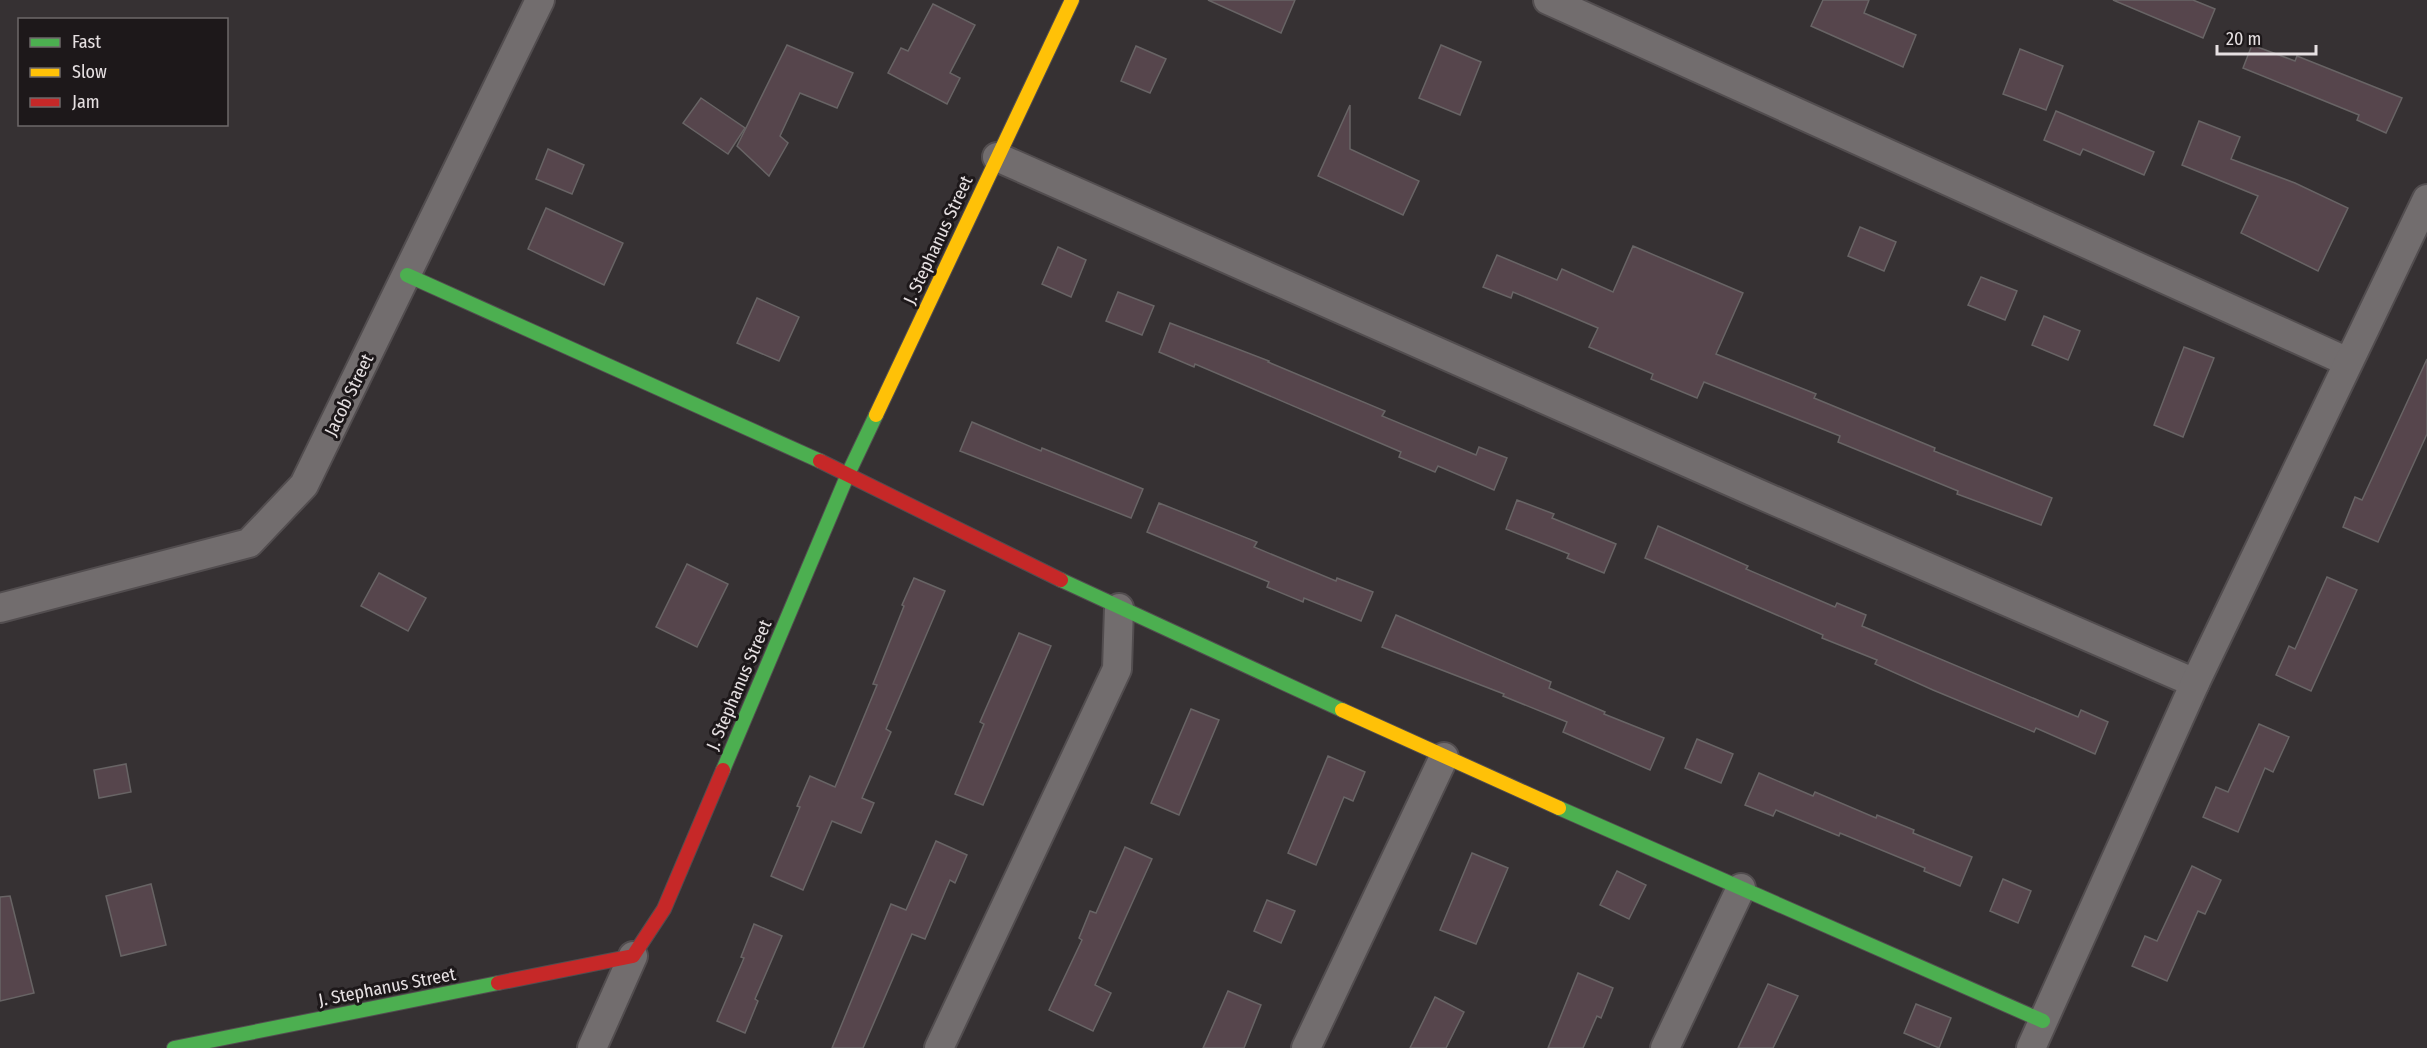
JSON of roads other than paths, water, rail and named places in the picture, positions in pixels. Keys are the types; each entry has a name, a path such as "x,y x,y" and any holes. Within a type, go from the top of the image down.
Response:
{"street":[{"name":"Jacob Street","path":"0,608 249,543 304,485 540,0"},
{"name":"J. Stephanus Street","path":"174,1048 633,956 664,909 848,474 1072,0"},
{"path":"1548,0 2348,362"},
{"path":"997,157 1741,486 2195,683"},
{"path":"2031,1048 2195,683 2427,199"},
{"path":"407,275 848,474 1119,608 1444,757 2043,1022"},
{"path":"939,1048 1118,669 1119,608"},
{"path":"1305,1048 1444,757"},
{"path":"1665,1048 1741,888"},
{"path":"592,1048 633,956"}]}
